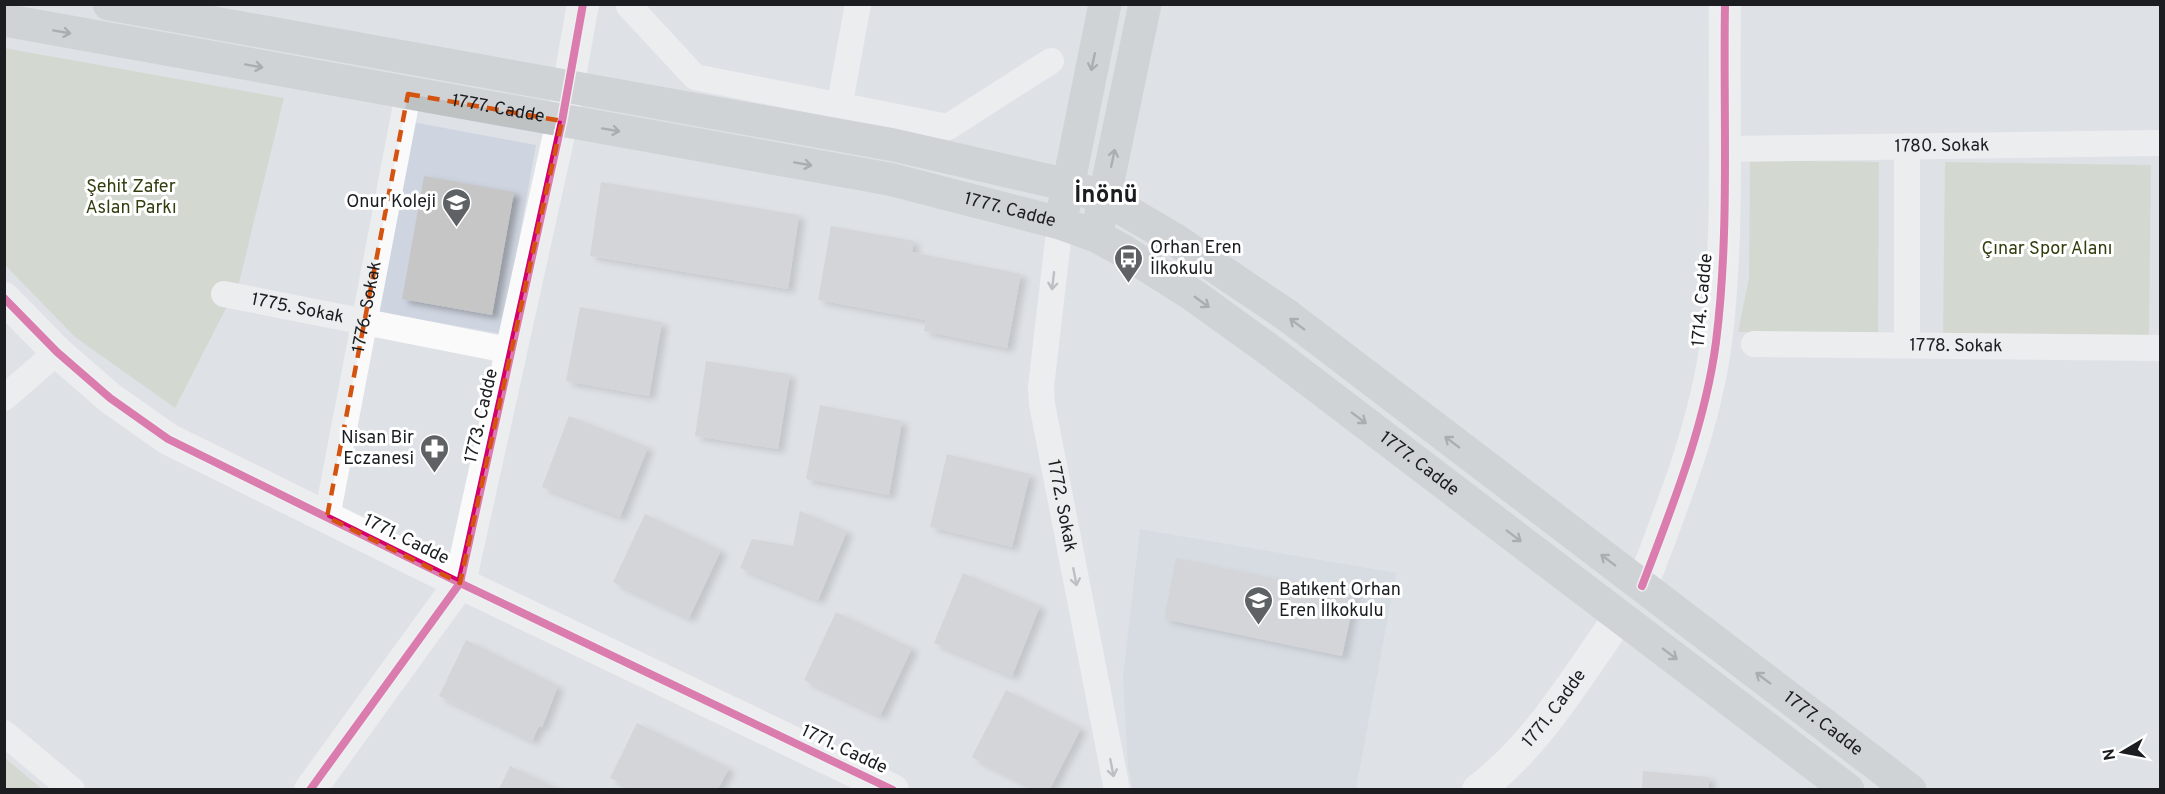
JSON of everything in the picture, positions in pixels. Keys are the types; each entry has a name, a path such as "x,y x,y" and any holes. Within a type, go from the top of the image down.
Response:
{"main road":[{"name":"1777. Cadde","path":"109,4 568,87 837,119 1068,185 1104,198 1174,238 1288,316 1910,789"},
{"path":"1060,222 1105,4"},
{"path":"1096,236 1145,4"},
{"name":"1777. Cadde","path":"4,20 889,179 1060,222 1096,236 1193,295 1268,349 1848,789"},
{"path":"1620,616 1642,586"}],"street":[{"name":"1773. Cadde","path":"310,789 460,584 562,121 583,4"},
{"path":"837,119 858,4"},
{"name":"1714. Cadde","path":"1642,586 1696,435 1716,343 1721,278 1725,4"},
{"path":"629,6 695,77 837,119 948,127 1051,61"},
{"name":"1776. Sokak","path":"327,517 408,94"},
{"name":"1780. Sokak","path":"1723,149 2160,143"},
{"path":"1907,345 1908,146"},
{"name":"1772. Sokak","path":"1060,222 1041,395 1117,789"},
{"name":"1775. Sokak","path":"224,294 512,351"},
{"name":"1771. Cadde","path":"4,298 57,352 110,398 168,439 460,584 893,789"},
{"name":"1778. Sokak","path":"1754,344 2160,348"},
{"path":"4,398 57,352"},
{"name":"1771. Cadde","path":"1478,789 1504,770 1528,746 1620,616"},
{"path":"4,733 72,789"}],"highlighted area":[{"path":"408,94 562,121 460,583 327,517"}],"shaded area":[{"name":"Onur Koleji","path":"413,122 536,145 502,334 379,312"},
{"name":"Batıkent Orhan Eren İlkokulu","path":"1140,529 1396,573 1356,789 1133,790 1128,767 1123,677"}],"green space":[{"name":"Şehit Zafer Aslan Parkı","path":"4,48 284,98 239,283 175,408 75,337 5,265"},
{"path":"1750,160 1879,162 1878,332 1738,332 1749,278"},
{"name":"Çınar Spor Alanı","path":"1945,162 2151,165 2149,335 1943,333"},
{"path":"5,758 42,789 5,789"}],"building":[{"path":"424,176 514,192 492,315 402,299"},
{"path":"601,182 799,215 788,289 590,256"},
{"path":"831,226 914,241 912,252 1021,274 1007,348 924,331 926,320 818,300"},
{"path":"580,307 662,322 649,396 566,381"},
{"path":"706,361 790,374 778,449 695,436"},
{"path":"820,405 902,421 889,495 806,479"},
{"path":"569,416 648,447 620,517 542,487"},
{"path":"947,454 1030,474 1012,547 930,527"},
{"path":"800,511 847,531 818,600 740,568 752,539 793,546"},
{"path":"645,514 721,550 689,618 613,582"},
{"path":"1176,558 1355,595 1342,656 1164,619"},
{"path":"963,573 1040,606 1012,676 934,643"},
{"path":"836,612 912,648 880,716 804,680"},
{"path":"466,640 558,686 542,727 539,726 532,741 439,696"},
{"path":"1006,690 1081,728 1050,789 1035,789 972,757"},
{"path":"637,723 729,768 718,789 633,789 610,778"},
{"path":"510,766 559,789 499,789"},
{"path":"1643,771 1709,777 1709,789 1642,789"}],"cycle path":[{"path":"310,790 460,583 562,121 583,4"},
{"path":"1642,586 1696,435 1716,342 1723,258 1725,4"},
{"path":"4,298 57,352 110,398 168,439 460,583 893,790"}],"place":[{"name":"Onur Koleji","path":"457,228"},
{"name":"Orhan Eren İlkokulu","path":"1129,284"},
{"name":"Nisan Bir Eczanesi","path":"435,474"},
{"name":"Batıkent Orhan Eren İlkokulu","path":"1258,626"}],"district":[{"name":"İnönü","path":"1106,196"}]}
